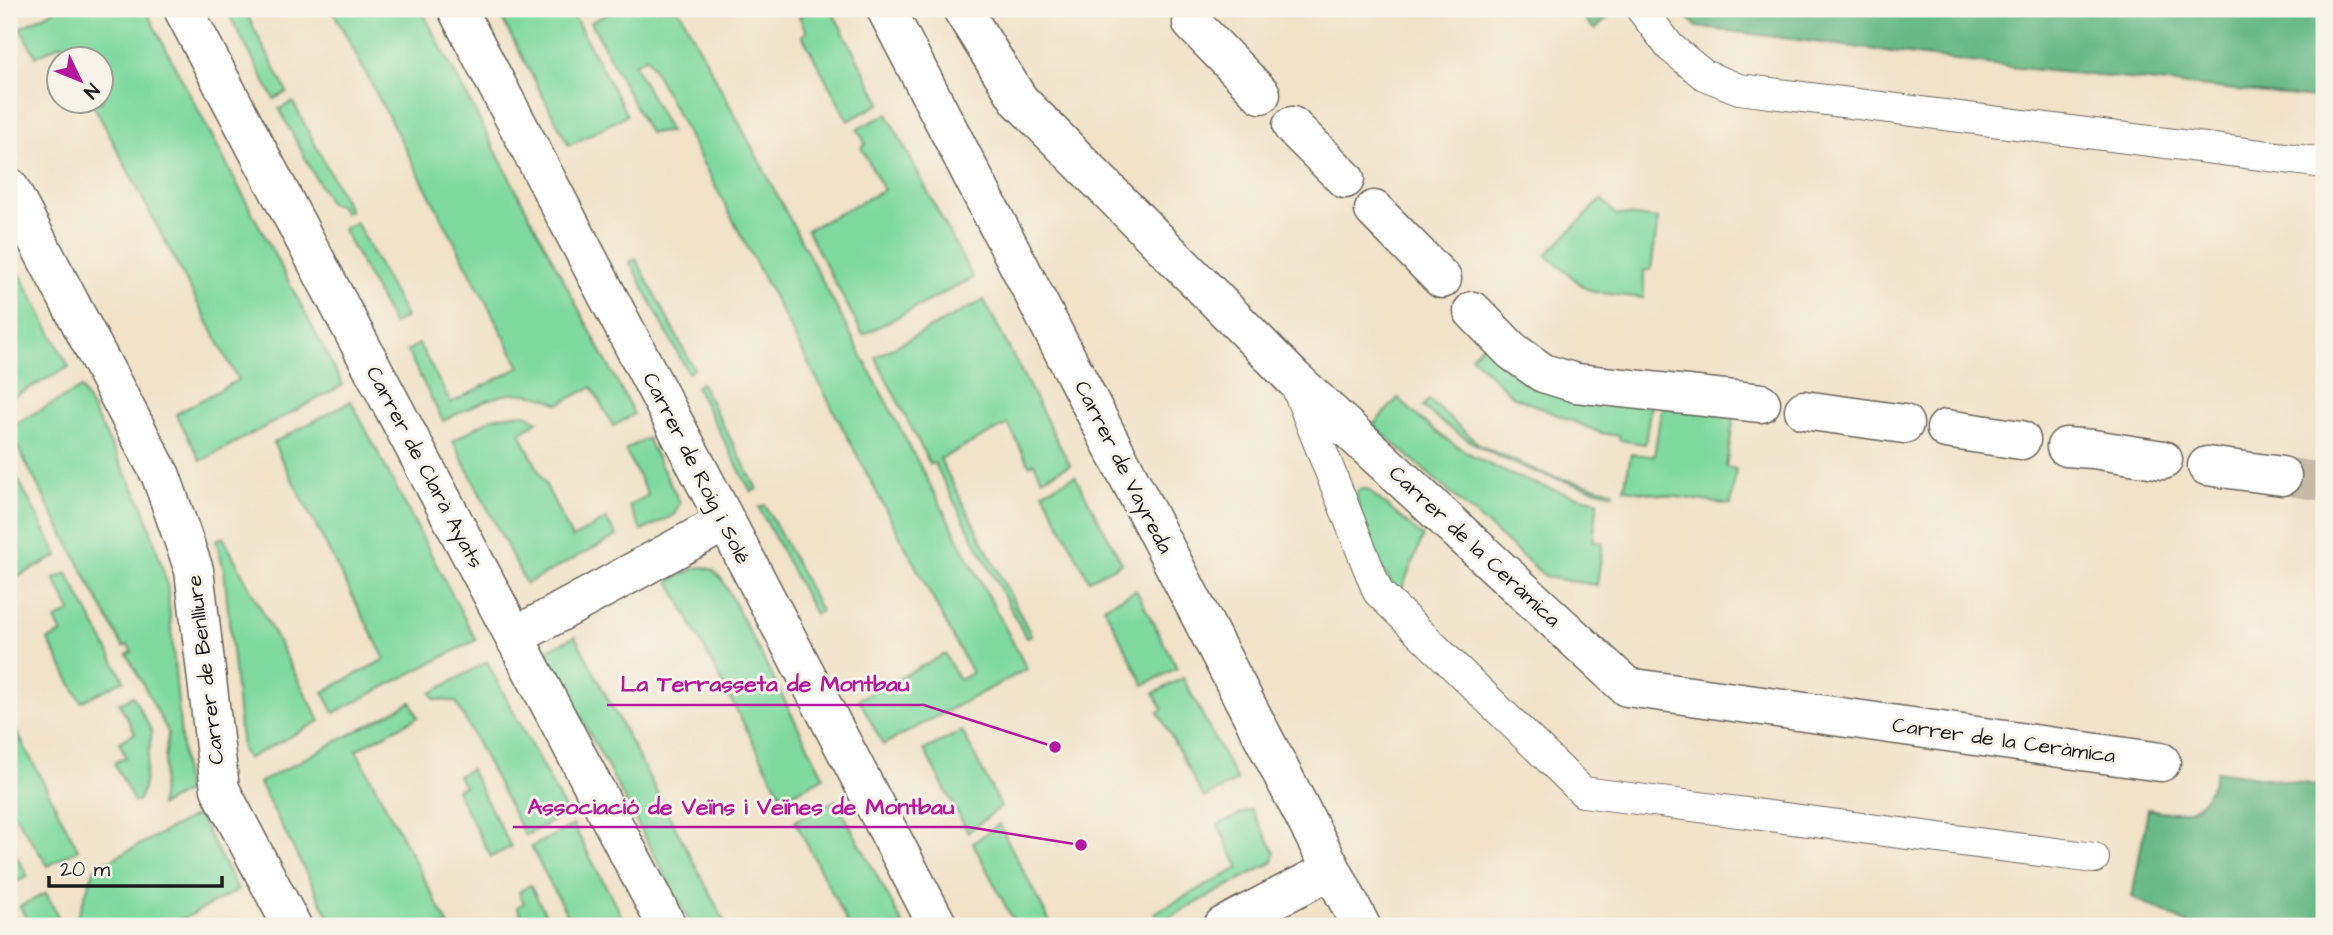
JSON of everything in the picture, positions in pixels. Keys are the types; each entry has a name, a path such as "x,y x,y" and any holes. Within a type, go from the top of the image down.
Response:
{"street":[{"name":"Carrer de Clarà Ayats","path":"183,9 667,926"},
{"name":"Carrer de Roig i Solé","path":"457,9 938,926"},
{"name":"Carrer de Vayreda","path":"886,9 1361,926"},
{"name":"Carrer de la Ceràmica","path":"962,9 1019,100 1293,378 1627,687 2161,762"},
{"path":"1192,23 1261,94"},
{"path":"1292,125 1345,179"},
{"name":"Carrer de Benlliure","path":"9,187 162,476 194,570 220,789 292,926"},
{"path":"1374,209 1443,279"},
{"path":"1474,311 1512,351 1543,373 1576,383 1761,403"},
{"path":"1804,410 1904,424"},
{"path":"1946,429 2021,440"},
{"path":"2066,447 2163,460"},
{"path":"2207,466 2282,477"},
{"path":"514,637 725,522"},
{"path":"1223,926 1331,870"}],"lane":[{"path":"1641,9 1670,47 1704,75 1740,89 2324,163"},
{"path":"1293,378 1378,592 1583,792 2094,858"}],"green space":[{"path":"57,9 145,9 343,385 201,461 176,414 238,380 99,116 116,116 116,46 46,46 46,52 36,57 20,28"},
{"path":"226,9 244,9 287,92 274,99"},
{"path":"332,9 421,9 634,414 613,426 592,387 559,404 528,394 500,396 443,421 407,351 419,344 451,403 520,367"},
{"path":"497,9 570,9 627,115 569,146"},
{"path":"617,9 679,9 1027,669 883,745 859,699 945,654 959,680 972,673 647,57 634,64 670,132 649,133 591,22"},
{"path":"815,9 831,9 881,103 848,121 802,35 807,32 799,17"},
{"path":"1574,9 1616,9 1595,30"},
{"path":"1679,9 2324,9 2324,99 2010,67 1697,27"},
{"path":"293,102 350,211 344,213 340,206 329,203 279,109"},
{"path":"887,114 973,278 863,335 807,230 884,190 861,147 866,144 857,129"},
{"path":"1602,199 1617,216 1619,214 1658,219 1651,270 1644,270 1644,298 1594,292 1585,288 1546,255"},
{"path":"356,222 406,317 393,324 343,229"},
{"path":"9,253 69,367 9,399"},
{"path":"636,259 694,369 688,373 630,262"},
{"path":"984,300 1070,465 1042,479 1034,463 1029,465 1008,424 940,459 1031,635 1026,638 934,463 930,464 875,357"},
{"path":"1484,343 1651,403 1645,444 1619,440 1619,436 1601,433 1512,396 1471,356"},
{"path":"701,383 757,489 751,492 696,387"},
{"path":"81,388 144,508 167,583 186,792 160,806 168,732 127,654 132,652 128,645 123,647 9,431 9,427"},
{"path":"1398,398 1442,436 1490,465 1541,486 1598,501 1593,540 1603,543 1597,585 1546,577 1373,425"},
{"path":"1429,400 1481,446 1547,475 1613,491 1613,494 1535,472 1490,452 1468,440 1423,407"},
{"path":"351,401 476,640 334,713 323,692 385,659 273,443"},
{"path":"1662,405 1734,416 1726,467 1736,469 1731,505 1624,489 1631,454 1654,456"},
{"path":"526,414 538,421 520,433 572,538 606,519 617,536 526,584 453,441 492,418"},
{"path":"647,438 680,503 674,515 642,531 629,506 648,495 625,450"},
{"path":"9,462 58,556 15,578 9,566"},
{"path":"1075,476 1122,563 1089,580 1043,492"},
{"path":"1359,489 1367,489 1423,537 1400,593 1376,561 1356,495"},
{"path":"765,505 821,611 815,614 759,508"},
{"path":"223,537 320,721 247,759 242,749 224,570 216,540"},
{"path":"704,567 713,570 722,579 824,777 783,799 669,581"},
{"path":"67,573 124,680 81,702 48,640 62,633 55,620 71,611 54,579"},
{"path":"1136,590 1177,668 1144,685 1104,607"},
{"path":"575,636 727,926 692,926 549,657 548,650"},
{"path":"487,662 567,813 525,836 456,702 434,699 431,693"},
{"path":"1183,678 1237,781 1204,798 1158,712 1163,709 1154,693"},
{"path":"133,696 152,732 143,789 139,800 134,802 114,763 126,757 119,742 135,733 119,703"},
{"path":"411,702 418,717 356,750 449,926 334,926 259,783"},
{"path":"9,717 78,849 48,866 9,806"},
{"path":"962,731 1001,807 968,832 924,750"},
{"path":"470,769 511,847 491,857 456,790 464,786 458,776"},
{"path":"2216,771 2324,786 2324,926 2192,926 2132,897 2148,809 2173,812 2192,808 2206,795"},
{"path":"836,800 904,926 849,926 795,821"},
{"path":"1251,809 1275,852 1273,862 1159,923 1154,913 1239,868 1218,825"},
{"path":"198,814 238,890 170,926 79,926 76,920 95,868"},
{"path":"999,824 1052,926 1016,926 973,843"},
{"path":"573,825 627,926 573,926 531,847"},
{"path":"9,844 28,876 9,886"},
{"path":"530,885 552,926 527,926 517,907 524,903 519,892"},
{"path":"46,893 63,926 30,926 20,906"}],"tunnel":[{"path":"2282,476 2324,482"}],"place":[{"name":"La Terrasseta de Montbau","path":"1055,747"},
{"name":"Associació de Veïns i Veïnes de Montbau","path":"1081,845"}]}
